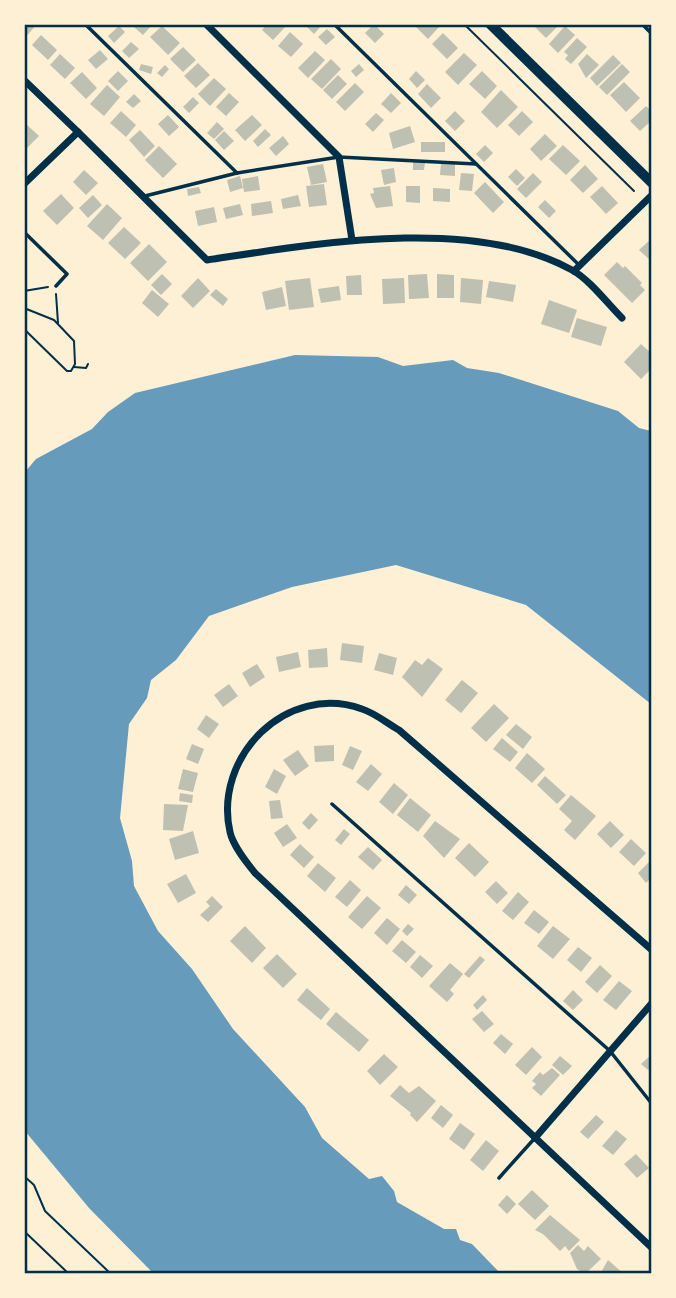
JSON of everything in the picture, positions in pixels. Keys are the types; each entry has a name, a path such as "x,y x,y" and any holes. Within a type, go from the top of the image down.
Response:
{"main road":[{"path":"490,24 652,183"}],"street":[{"path":"206,24 339,157 352,240"},
{"path":"24,80 208,260 352,240 479,242 577,268 622,318"},
{"path":"24,184 78,132"},
{"path":"577,268 652,195"},
{"path":"652,950 399,730 362,709 327,704 295,709 264,726 236,766 228,793 230,834 249,865 652,1248"},
{"path":"535,1138 652,1003"}],"lane":[{"path":"85,24 237,173"},
{"path":"334,24 477,164 577,268"},
{"path":"642,24 652,34"},
{"path":"143,196 237,173 339,157 477,164"},
{"path":"24,232 67,274 56,286"},
{"path":"332,804 610,1051 652,1104"},
{"path":"499,1178 535,1138"}],"path":[{"path":"464,24 634,191"},
{"path":"24,291 56,286 58,324"},
{"path":"24,308 58,324 74,341 71,371 67,371 24,329"},
{"path":"73,367 86,368 88,364"},
{"path":"24,1177 34,1185 46,1211 111,1273"},
{"path":"24,1231 69,1273"}],"water":[{"path":"295,355 378,357 403,366 453,360 467,368 499,373 618,411 639,428 651,431 651,704 526,605 396,565 292,587 209,616 176,660 151,680 147,698 129,724 120,818 132,861 134,886 158,931 192,969 233,1029 305,1107 322,1138 369,1179 382,1176 394,1191 397,1202 444,1229 456,1229 460,1240 472,1244 500,1273 153,1273 89,1208 25,1131 25,472 36,459 92,429 108,412 135,393"}],"building":[{"path":"24,24 37,24 24,39"},
{"path":"136,24 153,24 143,35 134,27"},
{"path":"267,24 286,26 273,40 262,30"},
{"path":"304,24 323,24 314,34"},
{"path":"374,24 384,34 375,43 365,33"},
{"path":"413,24 436,24 439,27 428,39"},
{"path":"538,24 560,24 546,38 535,27"},
{"path":"119,26 125,32 114,43 108,36"},
{"path":"162,26 180,43 168,55 150,37"},
{"path":"565,26 575,35 558,53 549,44"},
{"path":"327,29 335,37 326,45 318,37"},
{"path":"290,32 303,44 291,57 278,46"},
{"path":"443,33 458,48 447,59 432,44"},
{"path":"41,35 57,50 48,60 32,45"},
{"path":"577,38 587,47 571,64 565,59 568,55 564,52"},
{"path":"131,42 139,49 129,58 122,51"},
{"path":"183,47 196,60 183,72 170,59"},
{"path":"100,50 108,59 96,69 88,60"},
{"path":"315,51 325,60 308,78 298,68"},
{"path":"464,53 477,65 458,85 445,72"},
{"path":"60,54 75,68 65,79 50,65"},
{"path":"587,54 599,65 586,78 578,64"},
{"path":"613,55 621,63 597,86 590,78"},
{"path":"331,59 341,69 322,89 311,79"},
{"path":"198,63 210,75 196,88 184,76"},
{"path":"141,64 153,67 151,74 139,70"},
{"path":"359,64 364,70 356,77 351,71"},
{"path":"622,64 630,72 607,95 599,87"},
{"path":"165,65 169,69 162,77 157,73"},
{"path":"118,71 128,81 118,91 108,81"},
{"path":"416,71 425,80 417,88 409,79"},
{"path":"482,71 497,86 485,99 469,84"},
{"path":"82,72 97,88 86,99 70,83"},
{"path":"338,75 347,84 332,99 323,90"},
{"path":"214,78 226,89 210,106 198,94"},
{"path":"624,82 640,98 626,112 610,95"},
{"path":"355,83 364,92 345,111 336,102"},
{"path":"427,84 441,98 431,108 418,94"},
{"path":"107,85 120,97 104,116 90,104"},
{"path":"501,90 518,107 497,128 481,112"},
{"path":"229,93 239,102 226,116 216,107"},
{"path":"391,93 401,103 391,113 381,104"},
{"path":"134,94 141,101 133,108 126,102"},
{"path":"193,97 199,103 189,113 183,107"},
{"path":"646,106 652,112 652,120 640,131 630,121"},
{"path":"121,111 136,125 126,137 110,123"},
{"path":"455,111 465,121 455,131 445,121"},
{"path":"522,111 533,122 519,136 508,125"},
{"path":"376,113 384,120 373,132 365,124"},
{"path":"168,115 179,127 169,136 158,124"},
{"path":"252,115 262,125 245,141 235,130"},
{"path":"217,122 224,129 214,139 207,133"},
{"path":"26,124 39,136 24,151 24,126"},
{"path":"410,126 415,142 393,149 389,133"},
{"path":"265,129 271,135 258,147 253,141"},
{"path":"140,130 155,146 144,157 129,140"},
{"path":"224,131 234,141 224,150 215,140"},
{"path":"545,134 557,146 541,161 530,149"},
{"path":"283,136 289,144 276,156 269,148"},
{"path":"421,142 445,142 445,152 421,152"},
{"path":"485,145 493,153 484,162 476,154"},
{"path":"563,145 580,161 566,175 549,159"},
{"path":"159,146 177,164 163,178 145,160"},
{"path":"413,162 425,162 424,170 413,170"},
{"path":"441,163 455,164 455,176 440,175"},
{"path":"323,164 327,182 311,185 307,167"},
{"path":"585,165 598,179 583,193 570,180"},
{"path":"394,168 396,182 384,185 381,170"},
{"path":"516,169 525,178 517,186 508,177"},
{"path":"84,170 98,183 86,195 73,182"},
{"path":"461,173 474,174 472,191 459,190"},
{"path":"533,173 542,182 526,198 517,189"},
{"path":"240,176 243,188 230,192 227,180"},
{"path":"258,176 260,190 244,192 242,179"},
{"path":"485,182 504,202 493,213 474,193"},
{"path":"324,184 327,205 309,207 306,186"},
{"path":"390,186 393,206 376,208 370,194 374,193 373,188"},
{"path":"406,186 420,186 420,203 406,202"},
{"path":"602,186 618,203 606,214 590,197"},
{"path":"199,187 201,193 188,196 187,189"},
{"path":"433,188 450,189 450,202 433,201"},
{"path":"61,194 74,208 57,225 43,211"},
{"path":"93,195 102,205 88,218 79,208"},
{"path":"298,195 301,206 283,209 281,199"},
{"path":"545,200 556,211 549,218 538,207"},
{"path":"271,201 273,213 252,216 251,204"},
{"path":"107,204 122,218 103,240 87,226"},
{"path":"240,204 243,215 226,219 223,208"},
{"path":"214,207 217,222 198,226 195,211"},
{"path":"124,227 141,243 125,259 108,243"},
{"path":"652,238 652,262 639,250"},
{"path":"149,244 167,262 148,281 130,263"},
{"path":"617,262 642,283 640,285 645,290 632,303 604,275"},
{"path":"162,274 172,284 161,295 151,285"},
{"path":"427,274 429,298 409,299 408,275"},
{"path":"437,274 454,275 454,298 437,298"},
{"path":"361,275 362,295 347,295 346,276"},
{"path":"198,278 210,291 193,308 181,296"},
{"path":"310,278 314,307 289,310 285,281"},
{"path":"404,278 405,303 383,304 382,279"},
{"path":"461,278 483,280 481,304 460,302"},
{"path":"489,281 516,285 513,302 486,297"},
{"path":"339,286 341,300 321,303 318,289"},
{"path":"282,287 286,306 266,310 262,292"},
{"path":"216,289 228,299 223,306 210,295"},
{"path":"152,290 169,304 158,317 142,303"},
{"path":"549,300 577,310 569,333 541,324"},
{"path":"577,318 607,327 601,346 571,337"},
{"path":"641,344 652,354 652,368 641,379 624,362"},
{"path":"342,643 364,646 362,663 340,660"},
{"path":"327,648 328,667 309,668 308,650"},
{"path":"298,652 301,667 279,672 276,657"},
{"path":"379,653 397,658 393,675 374,670"},
{"path":"428,658 443,669 422,697 402,677 415,660 422,665"},
{"path":"257,664 265,677 250,687 242,673"},
{"path":"462,680 478,693 461,713 445,700"},
{"path":"229,684 238,696 223,707 214,695"},
{"path":"494,704 509,718 486,742 471,728"},
{"path":"206,715 219,724 209,738 197,729"},
{"path":"516,724 532,737 523,749 506,735"},
{"path":"502,738 518,752 510,762 493,749"},
{"path":"192,744 204,749 198,764 186,759"},
{"path":"334,745 334,761 315,762 314,746"},
{"path":"350,746 362,751 353,770 342,765"},
{"path":"298,750 309,766 295,776 283,760"},
{"path":"527,753 545,769 532,783 515,768"},
{"path":"371,764 382,774 368,791 356,782"},
{"path":"183,769 198,773 193,792 178,789"},
{"path":"274,769 286,776 277,794 265,787"},
{"path":"545,776 566,795 557,804 537,785"},
{"path":"394,783 408,795 393,814 379,802"},
{"path":"180,793 193,795 192,803 179,801"},
{"path":"571,795 596,816 575,840 564,830 572,821 559,809"},
{"path":"410,798 431,815 418,832 397,815"},
{"path":"280,800 283,818 271,819 269,801"},
{"path":"164,804 188,805 183,831 163,830"},
{"path":"311,813 318,820 309,830 302,823"},
{"path":"435,821 460,839 444,858 423,836"},
{"path":"610,821 624,835 611,848 597,834"},
{"path":"287,824 297,838 283,847 274,833"},
{"path":"344,829 350,834 341,845 335,840"},
{"path":"193,831 199,853 175,860 169,839"},
{"path":"631,839 646,853 634,866 619,852"},
{"path":"469,843 489,862 475,877 455,858"},
{"path":"300,844 314,857 304,868 290,855"},
{"path":"368,847 382,860 373,870 358,857"},
{"path":"652,859 652,882 649,880 646,883 638,873"},
{"path":"318,863 336,878 325,892 307,876"},
{"path":"186,874 196,893 178,903 167,884"},
{"path":"350,880 361,890 347,907 335,897"},
{"path":"496,881 508,893 497,904 485,892"},
{"path":"406,885 417,895 409,904 398,895"},
{"path":"518,892 529,902 513,920 502,911"},
{"path":"212,896 223,907 208,922 200,915 210,906 206,902"},
{"path":"367,896 381,908 362,929 348,917"},
{"path":"534,910 549,922 539,934 524,923"},
{"path":"387,918 400,929 387,945 374,933"},
{"path":"408,924 414,929 407,936 402,931"},
{"path":"245,926 266,948 252,963 230,941"},
{"path":"553,926 570,939 553,959 537,946"},
{"path":"402,940 416,952 406,963 392,951"},
{"path":"578,947 592,958 581,972 567,960"},
{"path":"277,954 297,974 283,988 263,968"},
{"path":"420,955 433,966 422,978 410,967"},
{"path":"480,956 485,960 469,978 464,974"},
{"path":"450,963 463,974 450,990 454,994 447,1002 429,986"},
{"path":"600,965 612,976 597,993 585,982"},
{"path":"619,981 632,991 616,1010 603,1000"},
{"path":"307,988 330,1009 321,1020 297,1000"},
{"path":"573,990 583,1000 573,1010 563,1001"},
{"path":"483,995 487,1000 477,1010 473,1005"},
{"path":"482,1011 494,1024 484,1032 472,1019"},
{"path":"336,1012 369,1040 359,1052 326,1024"},
{"path":"501,1034 513,1044 505,1054 493,1043"},
{"path":"532,1047 542,1057 526,1075 515,1065"},
{"path":"384,1054 398,1067 380,1085 367,1071"},
{"path":"652,1054 652,1067 648,1070 641,1064"},
{"path":"560,1056 572,1066 563,1075 552,1065"},
{"path":"552,1068 560,1075 541,1096 532,1088 536,1084 532,1081 540,1072 543,1075"},
{"path":"400,1085 409,1093 419,1086 436,1101 417,1122 411,1113 390,1096"},
{"path":"441,1105 453,1115 443,1128 431,1118"},
{"path":"596,1115 604,1122 588,1139 580,1132"},
{"path":"460,1123 475,1134 464,1150 449,1139"},
{"path":"616,1130 627,1139 613,1155 602,1146"},
{"path":"486,1140 499,1151 483,1171 470,1160"},
{"path":"636,1154 649,1168 637,1178 624,1164"},
{"path":"532,1190 549,1206 535,1220 518,1204"},
{"path":"507,1195 516,1204 507,1214 498,1205"},
{"path":"550,1215 580,1240 569,1251 565,1246 560,1251 535,1230"},
{"path":"578,1245 584,1251 588,1246 601,1259 585,1274 577,1269 570,1253"},
{"path":"608,1260 624,1274 600,1274"}]}
